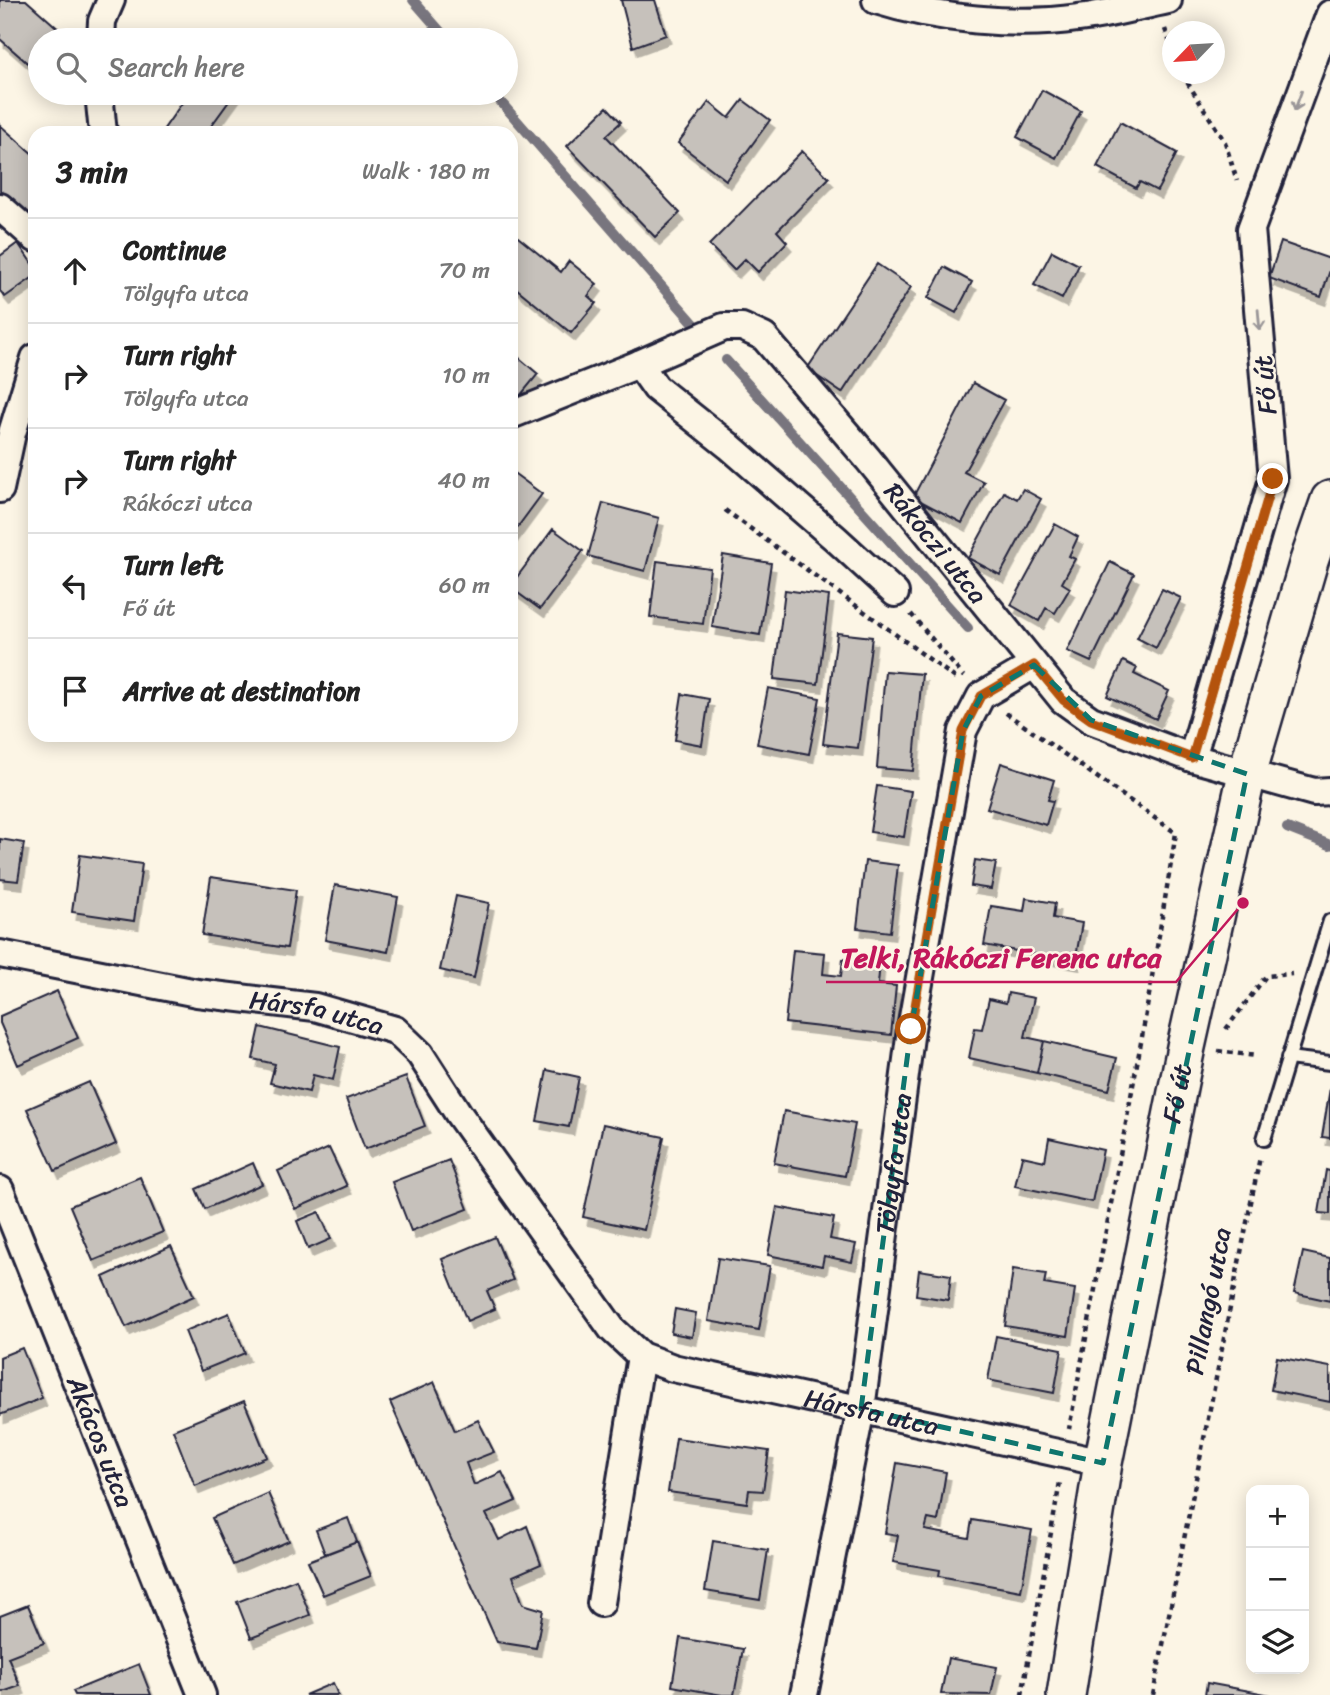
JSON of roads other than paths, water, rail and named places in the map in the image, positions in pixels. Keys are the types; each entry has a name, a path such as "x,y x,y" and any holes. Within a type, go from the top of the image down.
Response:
{"main road":[{"name":"Fő út","path":"1066,1695 1103,1463 1186,1046 1247,774 1309,561 1330,500"}],"street":[{"path":"102,28 111,0"},
{"path":"876,0 914,12 996,21 1077,19 1168,0"},
{"name":"Fő út","path":"1192,758 1273,479 1251,229 1330,14"},
{"path":"100,105 102,126"},
{"path":"0,206 28,232"},
{"name":"Rákóczi utca","path":"518,412 724,327 742,327 764,337 868,459 1063,700 1091,720 1192,758 1325,797"},
{"path":"639,364 656,388 739,455 895,593"},
{"path":"0,489 12,433 28,381"},
{"name":"Tölgyfa utca","path":"804,1695 861,1409 911,1029 963,731 981,696 1034,665"},
{"name":"Hársfa utca","path":"0,954 197,993 315,1007 395,1030 420,1054 458,1113 612,1329 641,1356 673,1368 1103,1463"},
{"name":"Akácos utca","path":"0,1190 202,1695"},
{"path":"601,1604 641,1356"}],"lane":[{"path":"1264,1139 1330,921"},
{"path":"1288,1058 1330,1063"}],"waterway":[{"path":"413,0 438,28"},
{"path":"503,105 698,328"},
{"path":"726,360 968,628"},
{"path":"1287,828 1330,845"}],"place":[{"name":"Telki, Rákóczi Ferenc utca","path":"1243,903"}]}
